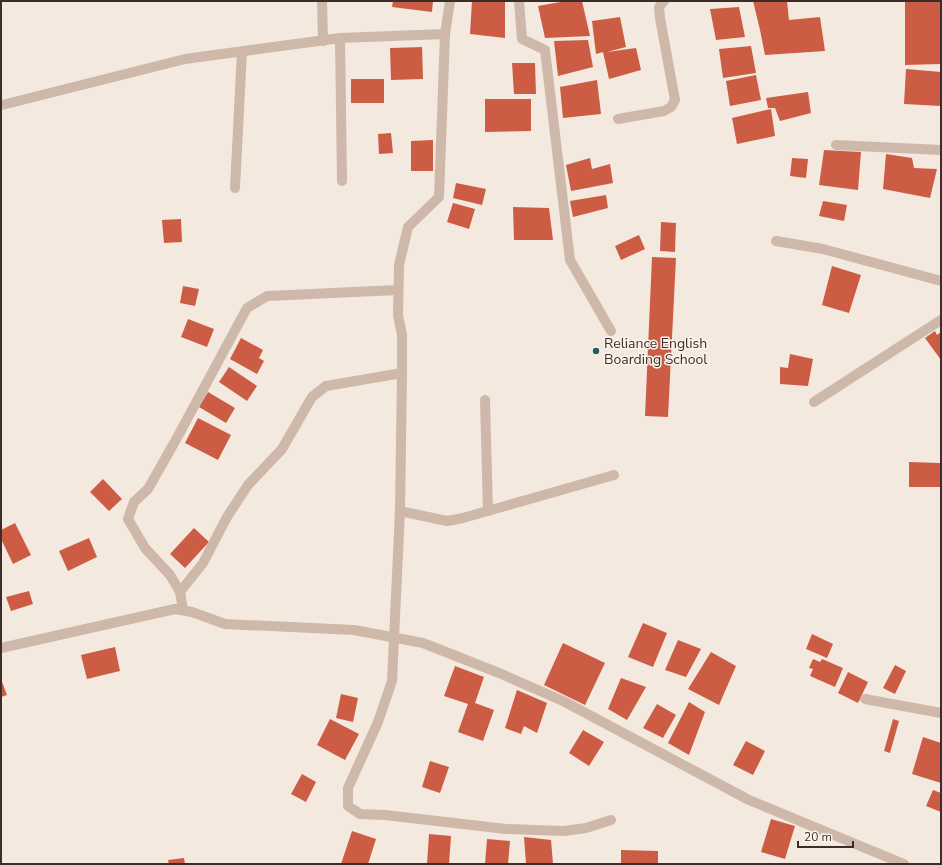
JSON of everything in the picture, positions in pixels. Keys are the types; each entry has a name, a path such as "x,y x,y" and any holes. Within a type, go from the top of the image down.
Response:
{"street":[{"path":"322,1 323,40"},
{"path":"450,1 445,34 439,197 408,227 399,265 398,315 402,335 400,511 392,681 378,722 348,788 348,806 360,814 385,815 506,829 564,831 586,828 611,820"},
{"path":"519,1 522,39 545,50 570,260 611,331"},
{"path":"618,119 664,111 671,107 675,100 660,18 659,7 664,1"},
{"path":"2,106 186,59 340,38 445,34"},
{"path":"340,38 342,181"},
{"path":"235,188 242,51"},
{"path":"836,145 941,150"},
{"path":"776,241 823,249 941,281"},
{"path":"183,610 180,592 170,575 145,548 128,519 134,502 148,488 167,456 247,308 267,296 398,290"},
{"path":"814,402 941,320"},
{"path":"180,592 203,563 227,517 248,485 282,449 312,397 326,386 402,373"},
{"path":"485,400 488,511"},
{"path":"400,511 448,521 614,475"},
{"path":"1,648 175,609 183,610 225,624 354,630 423,643 499,673 563,701 749,800 904,864"},
{"path":"865,699 941,713"}],"building":[{"path":"393,1 433,1 432,12 392,7"},
{"path":"472,1 505,1 505,38 470,34"},
{"path":"566,1 582,1 590,36 545,38 538,6"},
{"path":"753,1 787,1 789,20 820,17 825,51 765,55"},
{"path":"905,1 941,1 941,64 905,65"},
{"path":"739,7 745,37 716,40 710,9"},
{"path":"620,17 626,47 607,52 636,48 641,70 609,79 603,52 596,54 592,21"},
{"path":"588,40 593,67 558,76 554,41"},
{"path":"751,46 756,73 723,78 719,49"},
{"path":"422,47 423,79 391,80 390,48"},
{"path":"512,63 535,63 536,94 514,94"},
{"path":"906,69 941,72 941,106 904,104"},
{"path":"756,75 761,100 730,106 726,81"},
{"path":"351,79 384,79 384,103 351,103"},
{"path":"597,80 601,114 563,118 560,87"},
{"path":"808,92 811,113 780,121 775,108 768,108 766,98"},
{"path":"485,99 531,99 531,131 485,132"},
{"path":"771,109 775,136 737,144 732,118"},
{"path":"391,133 393,153 379,154 378,134"},
{"path":"433,140 433,171 411,171 411,141"},
{"path":"824,150 861,152 858,190 819,185"},
{"path":"886,154 912,158 914,168 937,169 930,198 883,189"},
{"path":"590,158 592,169 610,164 613,183 571,191 566,165"},
{"path":"792,158 808,159 806,178 790,176"},
{"path":"456,183 486,189 482,205 453,198"},
{"path":"606,195 608,208 573,217 570,201"},
{"path":"823,201 847,205 844,221 819,216"},
{"path":"453,203 475,209 469,229 447,222"},
{"path":"513,207 549,208 553,240 514,240"},
{"path":"181,219 182,242 164,243 162,220"},
{"path":"661,222 676,223 675,252 660,251"},
{"path":"639,235 645,249 621,260 615,246"},
{"path":"652,257 676,258 668,417 645,416"},
{"path":"832,266 861,275 849,313 822,305"},
{"path":"183,286 199,289 195,306 180,303"},
{"path":"188,319 214,329 207,347 181,337"},
{"path":"935,331 937,335 941,332 941,360 925,338"},
{"path":"241,338 263,350 259,358 264,361 257,374 230,359"},
{"path":"790,354 813,359 808,386 780,384 780,367 788,368"},
{"path":"229,367 257,386 247,401 219,382"},
{"path":"208,392 235,408 226,423 199,407"},
{"path":"198,418 231,435 218,460 185,443"},
{"path":"909,462 940,463 940,487 909,487"},
{"path":"103,479 122,499 109,511 90,492"},
{"path":"15,523 31,555 13,564 1,539 1,530"},
{"path":"194,528 209,542 185,568 170,554"},
{"path":"89,538 97,557 68,571 59,551"},
{"path":"29,591 33,604 11,611 6,597"},
{"path":"643,623 667,633 653,667 628,657"},
{"path":"812,634 833,644 827,658 806,649"},
{"path":"678,640 701,649 686,677 665,670"},
{"path":"563,643 605,663 585,705 544,685"},
{"path":"115,647 120,671 87,679 81,655"},
{"path":"711,652 736,666 719,705 688,689"},
{"path":"813,659 820,662 822,659 843,668 835,687 810,676 813,669 809,668"},
{"path":"895,665 906,671 895,694 883,688"},
{"path":"455,666 484,677 475,703 494,710 483,741 458,732 468,704 444,696"},
{"path":"848,672 868,682 858,703 838,693"},
{"path":"621,678 646,687 627,720 608,709"},
{"path":"1,679 7,695 1,697"},
{"path":"517,690 547,703 537,733 524,726 521,734 505,728"},
{"path":"341,694 358,698 353,722 336,718"},
{"path":"689,702 705,712 689,755 668,743"},
{"path":"657,704 676,715 663,738 643,728"},
{"path":"330,719 359,734 345,760 317,745"},
{"path":"893,719 899,721 890,753 884,751"},
{"path":"583,730 604,742 589,766 569,753"},
{"path":"923,737 941,743 941,783 912,774"},
{"path":"746,741 765,751 753,775 733,765"},
{"path":"430,761 449,767 440,793 422,787"},
{"path":"302,774 316,782 306,802 291,794"},
{"path":"933,790 941,793 941,812 926,806"},
{"path":"771,819 795,826 785,859 761,852"},
{"path":"352,831 376,839 368,864 341,864"},
{"path":"429,834 451,836 449,864 427,864"},
{"path":"524,837 551,840 553,864 526,864"},
{"path":"487,839 510,841 508,864 485,864"},
{"path":"621,850 658,851 658,864 621,864"},
{"path":"184,858 185,864 169,864 168,860"}],"place":[{"name":"Reliance English Boarding School","path":"596,351"}]}
